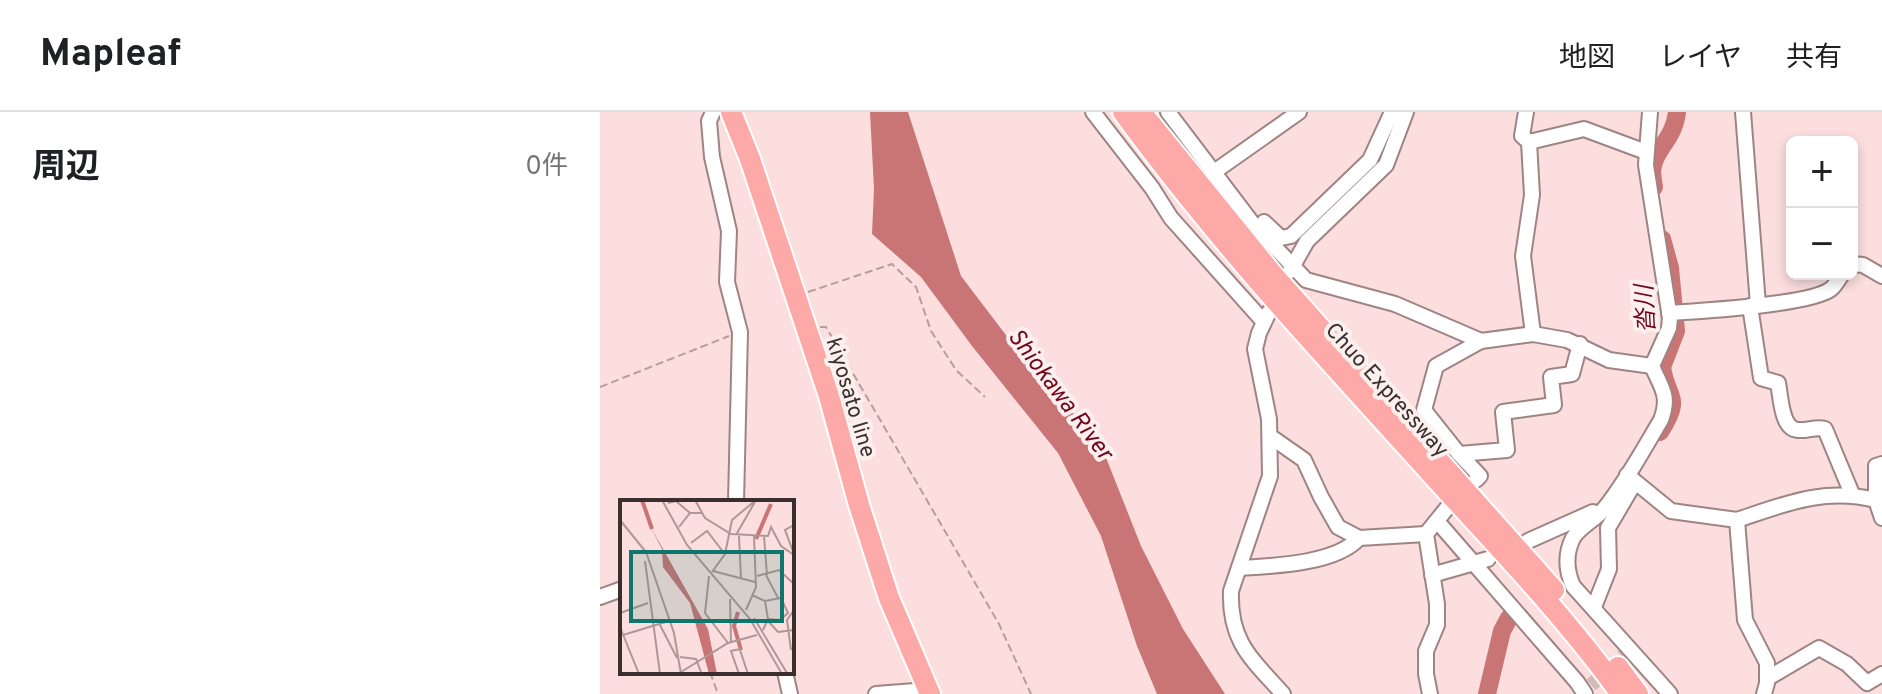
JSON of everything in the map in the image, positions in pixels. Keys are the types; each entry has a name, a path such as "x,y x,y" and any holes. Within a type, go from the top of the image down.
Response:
{"highway":[{"name":"kiyosato line","path":"731,112 750,159 829,396 889,598 929,692"},
{"name":"Chuo Expressway","path":"1123,112 1265,289 1524,575 1621,694"},
{"name":"Chuo Expressway","path":"1141,112 1274,276 1533,564 1638,694"}],"street":[{"path":"713,112 709,121 712,157 729,231 727,282 740,332 736,500"},
{"path":"1093,112 1152,188 1171,218 1266,316 1255,349 1271,437 1270,476 1231,591 1232,625 1245,649 1283,694"},
{"path":"1168,112 1253,224 1291,269 1306,280 1395,304 1481,341"},
{"path":"1214,172 1299,112"},
{"path":"1291,269 1307,241 1386,165 1406,112"},
{"path":"1526,112 1522,136 1529,142 1532,195 1523,256 1533,334"},
{"path":"1650,112 1646,152 1650,203 1669,313 1669,328 1652,366 1666,396 1666,404 1631,478 1613,503 1579,529 1573,539 1567,555 1567,572 1573,586 1594,607 1628,651 1670,694"},
{"path":"1743,112 1761,378 1778,383 1786,424 1791,429 1820,426 1825,429 1852,494"},
{"path":"1243,208 1281,238 1291,236 1370,160 1387,114"},
{"path":"1529,142 1584,129 1646,152"},
{"path":"1858,265 1882,276"},
{"path":"1669,313 1754,306 1830,290 1838,280"},
{"path":"1476,480 1480,476 1424,410 1436,366 1481,341 1533,334 1580,344 1609,360 1652,366"},
{"path":"1459,454 1507,450 1503,412 1554,405 1551,377 1572,374 1580,344"},
{"path":"1271,437 1304,460 1338,527 1359,538 1426,534 1447,508"},
{"path":"1882,464 1876,466 1876,500 1882,518"},
{"path":"1631,478 1671,511 1737,520 1787,503 1828,495 1852,494 1876,500"},
{"path":"1528,541 1613,503"},
{"path":"1594,607 1609,569 1608,528 1613,503"},
{"path":"1737,520 1745,620 1767,663 1768,678 1764,694"},
{"path":"1437,521 1481,560 1586,690"},
{"path":"1426,534 1437,625 1426,651 1430,694"},
{"path":"1240,568 1314,560 1353,545 1359,538"},
{"path":"1432,575 1481,560"},
{"path":"600,597 620,590"},
{"path":"1768,678 1819,648 1847,664 1867,683 1882,674"},
{"path":"785,674 790,694"},
{"path":"876,694 929,692"}],"path":[{"path":"796,296 892,264 916,287 931,331 956,370 985,397"},
{"path":"806,326 826,327 999,624 1031,694"},
{"path":"600,387 740,332"},
{"path":"711,674 718,694"}],"shaded area":[{"path":"870,112 908,112 961,276 1012,343 1101,445 1141,546 1183,629 1225,694 1157,694 1137,646 1101,536 1058,453 921,277 872,234 874,189"}],"waterway":[{"name":"沓川","path":"1654,187 1652,171 1655,160 1672,129 1677,112"},
{"name":"沓川","path":"1660,432 1672,404 1662,367 1676,331 1670,268 1662,239"},
{"name":"沓川","path":"1487,694 1502,631 1509,618"}],"tunnel":[{"path":"1591,685 1625,654"}],"water label":[{"name":"Shiokawa River","path":"1061,394"}]}
